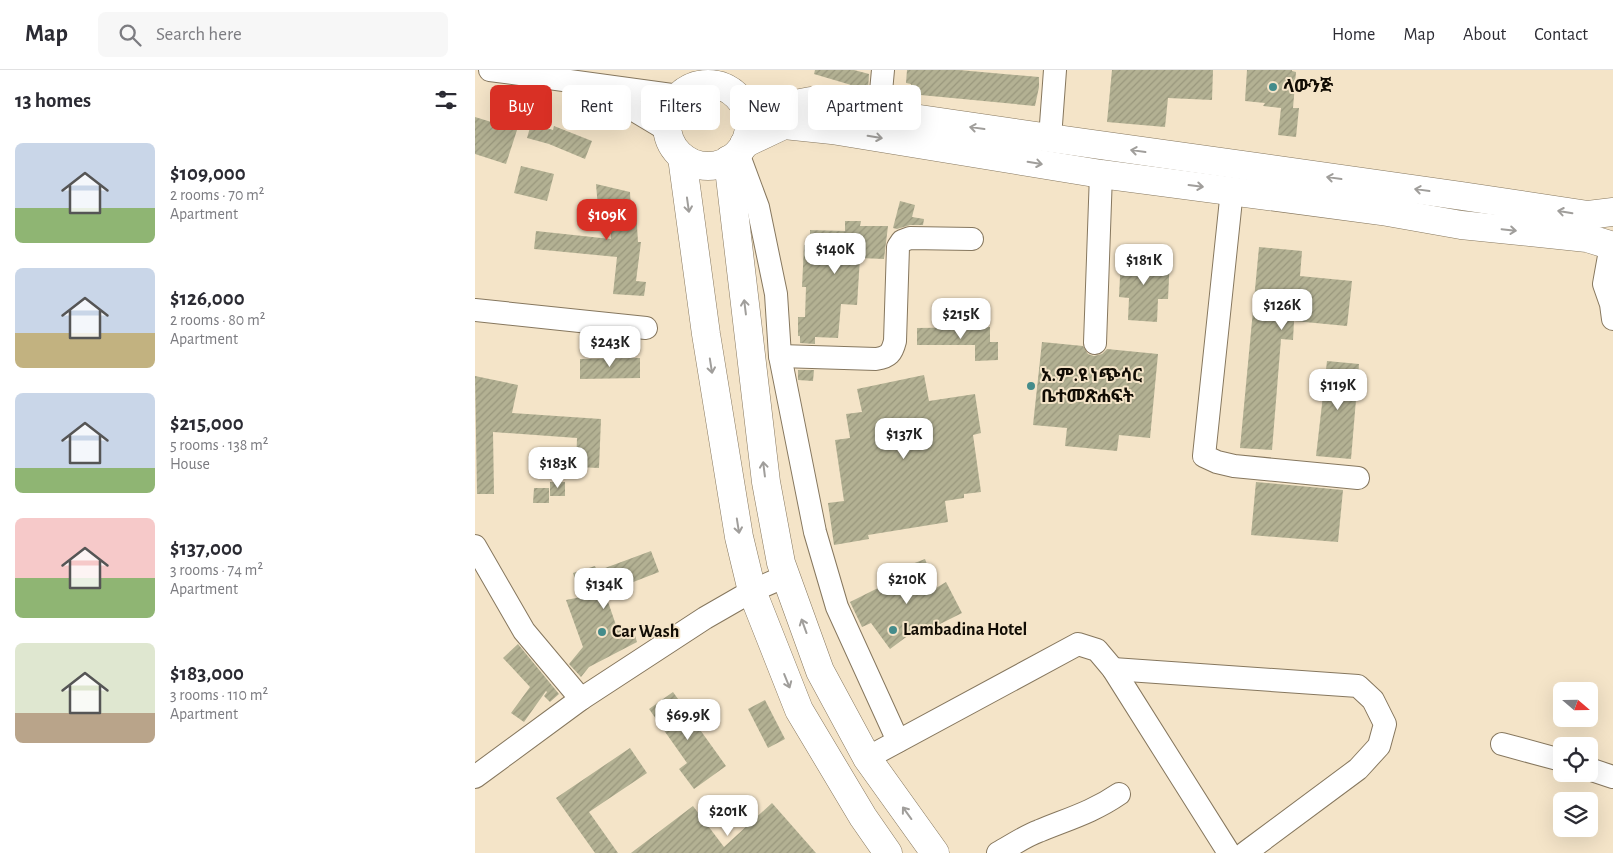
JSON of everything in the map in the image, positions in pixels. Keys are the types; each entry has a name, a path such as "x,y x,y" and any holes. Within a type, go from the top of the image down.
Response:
{"main road":[{"path":"698,85 715,85"},
{"path":"921,119 1050,138 1382,198 1461,225 1587,238 1612,245"},
{"path":"667,130 669,140 682,157 692,163 704,166 717,165 784,125 832,130 1101,174 1232,190 1382,198 1462,196 1588,215 1613,212"},
{"path":"747,130 747,134 736,152 766,482 781,563 821,671 867,758 935,853"},
{"path":"682,157 709,354 739,537 752,591 799,710 863,817 888,853"}],"street":[{"path":"490,70 587,82 683,85"},
{"path":"882,85 883,70"},
{"path":"1050,138 1055,70"},
{"path":"587,82 641,114"},
{"path":"736,152 758,208 770,265 776,294 781,356 815,532 837,607 898,741"},
{"path":"1095,343 1101,174"},
{"path":"1232,190 1204,456 1217,462 1234,466 1358,478"},
{"path":"781,356 876,359 885,357 892,352 895,341 898,247 902,241 910,238 972,239"},
{"path":"1612,245 1604,284 1612,310"},
{"path":"475,310 646,328"},
{"path":"475,546 524,631 581,699"},
{"path":"475,777 581,699 705,618 752,591 786,576"},
{"path":"867,758 1078,644 1097,650 1113,669 1229,853"},
{"path":"1113,669 1358,686 1373,700 1385,724 1379,746 1358,769 1245,853"},
{"path":"1502,744 1553,758"},
{"path":"1598,772 1613,776"},
{"path":"998,853 1037,831 1071,820 1106,803 1119,794"}],"building":[{"path":"815,70 854,70 869,74 868,85 851,85 814,74"},
{"path":"907,70 959,70 1039,77 1035,106 921,95 921,85 906,83"},
{"path":"1112,70 1213,70 1212,100 1168,98 1165,127 1107,122"},
{"path":"1247,70 1292,70 1296,72 1293,108 1299,108 1296,137 1278,135 1281,108 1263,106 1265,103 1245,101"},
{"path":"475,117 490,122 490,130 517,130 506,164 475,154"},
{"path":"554,126 592,141 585,159 549,144 527,138 529,130 553,130"},
{"path":"521,166 554,174 547,201 514,193"},
{"path":"596,184 630,192 631,210 636,210 638,242 641,242 636,281 646,282 644,296 613,294 617,257 534,249 536,231 611,239 609,207 598,208"},
{"path":"900,201 915,205 912,217 924,219 923,225 893,228"},
{"path":"845,221 861,221 860,226 888,226 884,259 860,258 857,305 841,304 838,338 815,337 815,344 800,343 798,317 805,317 806,287 802,287 804,245 810,245 810,230 845,231"},
{"path":"1259,247 1302,251 1300,276 1352,281 1347,326 1294,321 1293,340 1281,339 1272,450 1240,448"},
{"path":"1121,256 1170,258 1168,299 1158,299 1157,322 1128,320 1129,298 1119,297"},
{"path":"990,327 990,342 998,342 998,360 975,361 975,345 917,345 917,328"},
{"path":"1042,342 1083,346 1088,354 1094,356 1102,354 1107,349 1158,354 1150,438 1119,435 1117,451 1065,446 1067,428 1033,425"},
{"path":"640,358 640,378 580,379 580,359"},
{"path":"1327,361 1359,364 1351,459 1316,456"},
{"path":"798,370 814,370 813,381 798,380"},
{"path":"924,375 929,401 975,394 981,433 973,435 981,492 964,494 964,498 945,501 948,522 868,535 869,539 834,545 828,503 844,501 835,440 850,438 846,414 862,412 857,389"},
{"path":"475,376 518,385 512,413 601,419 599,468 576,467 577,438 493,432 494,494 477,494"},
{"path":"550,482 565,482 565,496 550,496"},
{"path":"1256,482 1343,490 1338,542 1251,535"},
{"path":"534,488 549,488 549,503 533,503"},
{"path":"651,551 659,572 605,593 618,631 632,626 637,642 589,667 581,677 569,664 583,647 566,600 581,597 573,573 595,566 597,571"},
{"path":"925,559 936,588 946,582 962,613 920,634 917,629 890,649 871,623 862,627 850,602 902,576 899,569"},
{"path":"518,644 559,694 550,702 544,696 546,691 524,722 511,713 530,687 503,658"},
{"path":"673,692 726,766 694,789 679,769 687,763 649,709"},
{"path":"765,700 785,739 768,748 748,709"},
{"path":"630,748 647,773 589,812 618,853 595,853 556,798"},
{"path":"772,803 816,853 631,853 693,806 724,847"}],"place":[{"name":"ላውንጅ","path":"1273,87"},
{"name":"አ.ም.ዩ ነጭሳር ቤተመጽሐፍት","path":"1031,386"},
{"name":"Lambadina Hotel","path":"893,630"},
{"name":"Car Wash","path":"602,632"}]}
